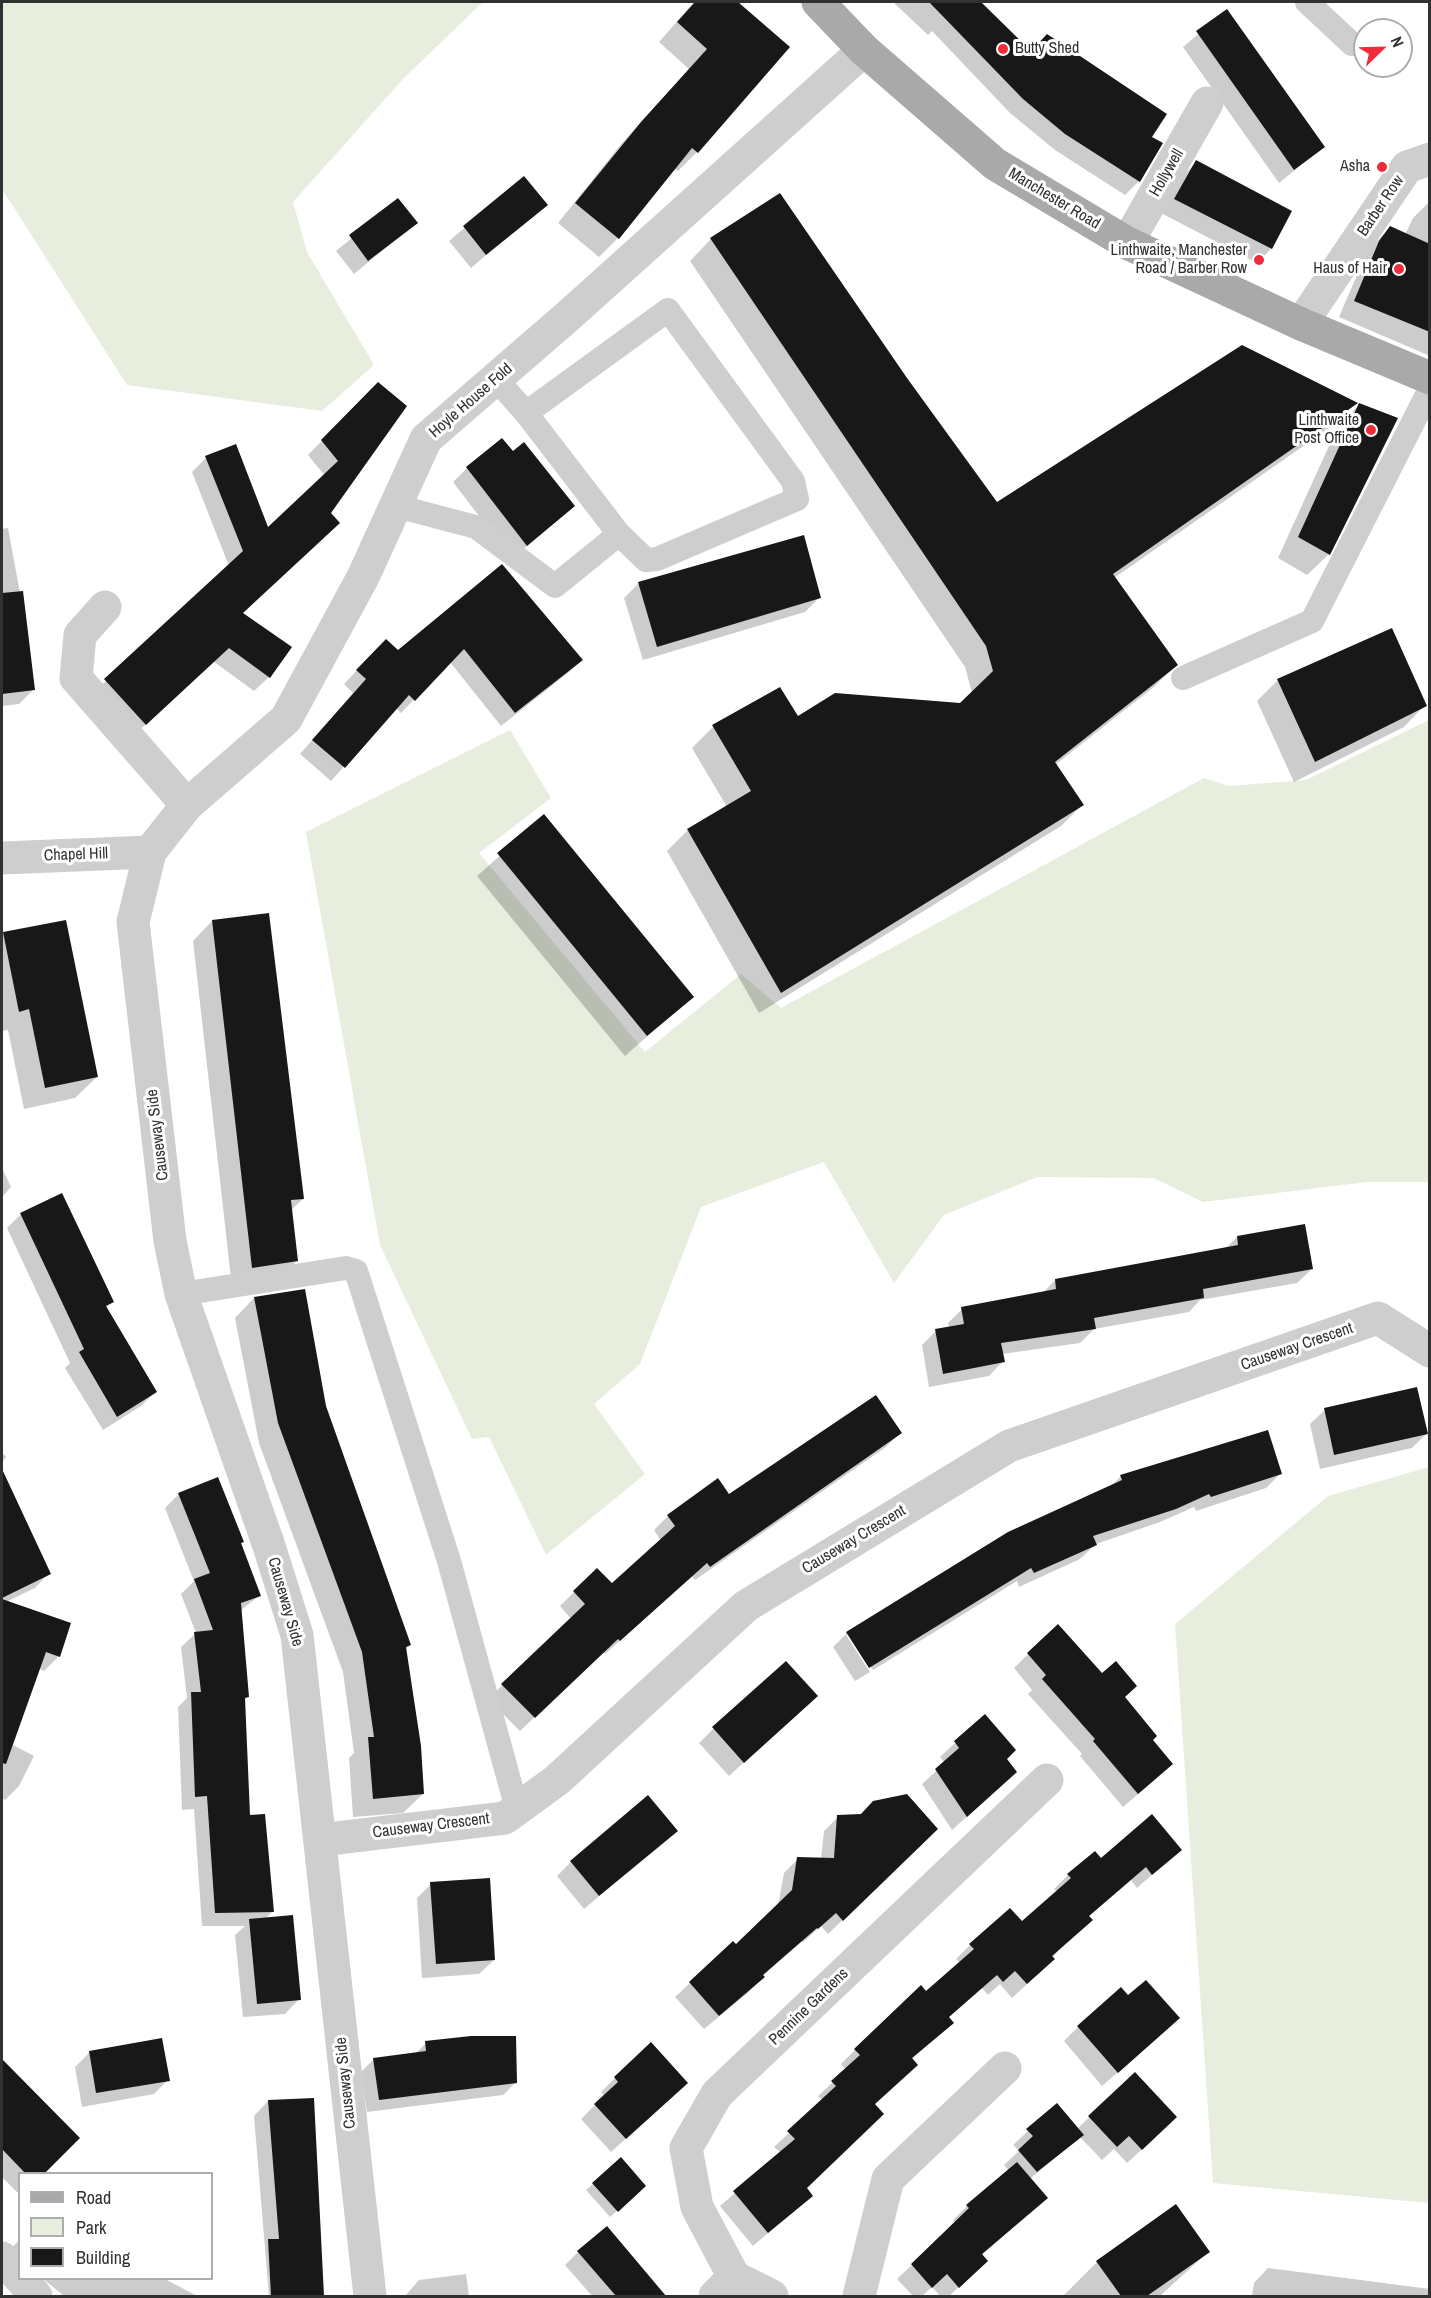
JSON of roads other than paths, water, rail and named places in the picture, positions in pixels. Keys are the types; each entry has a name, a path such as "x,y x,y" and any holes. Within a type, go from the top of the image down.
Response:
{"main road":[{"name":"Manchester Road","path":"818,2 864,50 995,164 1127,243 1301,324 1430,378"}],"street":[{"name":"Hoyle House Fold","path":"133,922 150,852 187,805 286,718 363,577 426,439 864,50"},
{"name":"Hollywell","path":"1127,243 1207,103"},
{"name":"Barber Row","path":"1301,324 1407,167 1430,159"},
{"path":"105,607 80,635 76,678 187,805"},
{"name":"Chapel Hill","path":"2,858 150,852"},
{"name":"Causeway Side","path":"133,922 170,1241 181,1294 297,1635 370,2296"},
{"name":"Causeway Crescent","path":"320,1840 505,1818 557,1780 746,1606 1009,1446 1378,1318 1430,1351"},
{"name":"Pennine Gardens","path":"772,2296 725,2287 697,2207 686,2148 717,2094 1047,1780"},
{"path":"859,2296 888,2179 1005,2068"},
{"path":"2,2258 18,2276"},
{"path":"22,2280 36,2296"}],"lane":[{"path":"1308,2 1352,44"},
{"path":"496,379 526,413 619,534 646,560 657,559 797,500 798,491 793,481 668,310 526,413"},
{"path":"1183,678 1312,621 1430,388"},
{"path":"396,506 476,527 555,586 619,534"},
{"path":"181,1294 346,1268 356,1271 449,1561 478,1676 517,1809"}],"place":[{"name":"Butty Shed","path":"1003,49"},
{"name":"Asha","path":"1382,167"},
{"name":"Linthwaite, Manchester Road / Barber Row","path":"1259,260"},
{"name":"Haus of Hair","path":"1399,269"},
{"name":"Linthwaite Post Office","path":"1371,430"}]}
